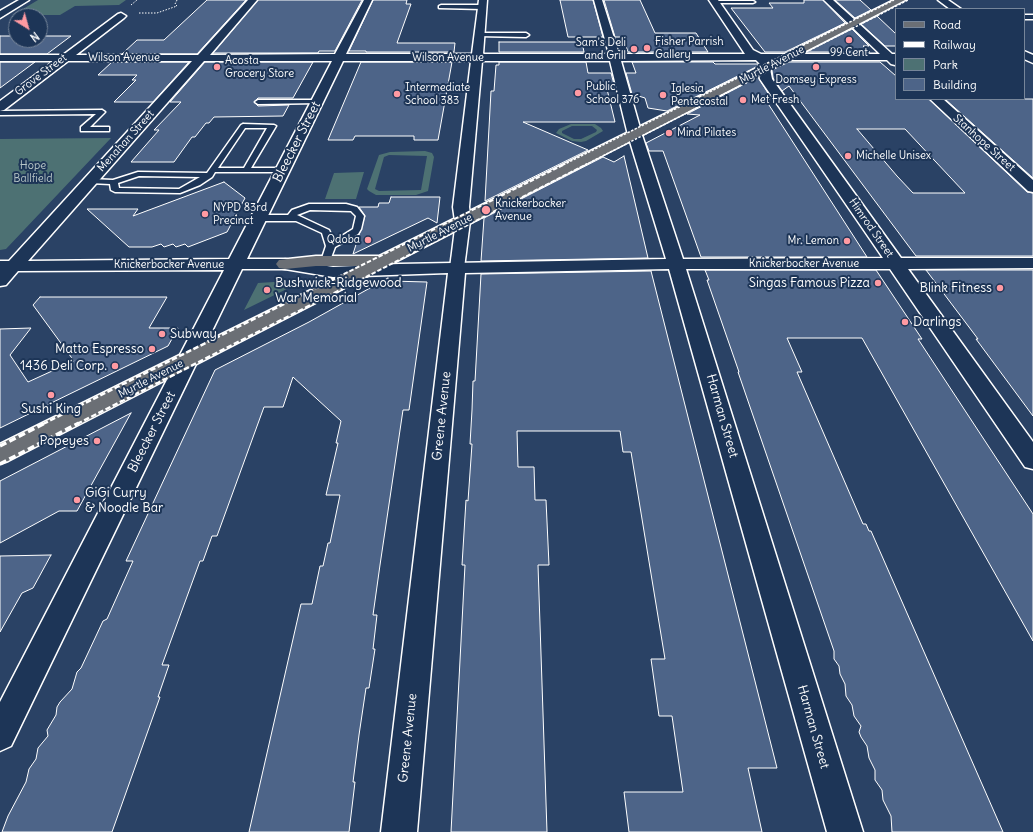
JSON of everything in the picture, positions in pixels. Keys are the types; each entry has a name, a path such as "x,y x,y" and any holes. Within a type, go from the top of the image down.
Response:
{"main road":[{"name":"Myrtle Avenue","path":"0,455 635,135 762,63 788,57 901,0"},
{"path":"284,264 329,254 384,261"}],"street":[{"path":"0,15 25,0"},
{"name":"Menahan Street","path":"0,281 7,266 90,181 253,0"},
{"name":"Bleecker Street","path":"0,735 368,0"},
{"name":"Harman Street","path":"598,0 615,57 635,135 676,264 845,832"},
{"path":"828,0 894,59"},
{"path":"942,0 954,8"},
{"name":"Himrod Street","path":"713,1 749,52 762,63 766,79 1033,460"},
{"name":"Greene Avenue","path":"399,832 463,222 461,207 483,4"},
{"name":"Grove Street","path":"0,107 121,16"},
{"name":"Wilson Avenue","path":"0,58 615,57 762,63"},
{"path":"788,57 894,59"},
{"name":"Stanhope Street","path":"937,100 1033,188"},
{"name":"Knickerbocker Avenue","path":"7,266 284,264 333,272 676,264 1033,263"}],"lane":[{"path":"713,1 753,2"},
{"path":"441,7 483,4"},
{"path":"480,34 526,34"},
{"path":"258,102 317,102"},
{"path":"0,113 102,112 84,129 106,129"},
{"path":"114,182 115,190 180,191 211,172 243,126 272,126 246,170"},
{"path":"90,181 114,182 138,174 283,170"},
{"path":"291,218 295,212 309,207 346,207 354,209 360,216 357,229 329,254"},
{"path":"259,218 298,218 326,232 329,254"}],"path":[{"path":"139,13 157,13 177,6 175,4 176,0"}],"green space":[{"path":"38,0 126,0 119,5 75,6 60,15 48,15 48,8 25,8"},
{"path":"571,124 595,124 603,131 586,141 581,142 572,141 556,133 559,129","holes":["572,126 592,126 597,130 596,132 581,139 574,139 562,133 562,131"]},
{"name":"Hope Ballfield","path":"111,138 6,249 0,250 0,139"},
{"path":"425,151 432,153 434,157 428,191 416,195 376,195 367,189 379,155 390,152","holes":["389,155 427,156 421,190 379,191 375,189 384,157"]},
{"path":"364,172 356,199 325,199 334,173"},
{"path":"305,280 244,310 258,283"}],"building":[{"path":"207,0 246,0 197,54 122,54 137,40 164,40"},
{"path":"258,0 362,0 335,51 319,51 318,53 213,53"},
{"path":"373,0 407,0 406,4 411,4 397,43 455,43 454,52 349,51"},
{"path":"560,0 593,0 603,37 568,37"},
{"path":"604,0 640,0 655,33 696,33 708,52 628,52 623,37 615,37"},
{"path":"804,0 823,0 845,23 785,52 765,52 731,8 773,8 769,3 804,3"},
{"path":"835,0 860,0 871,10 855,18"},
{"path":"877,16 895,33 895,46 885,46 861,24"},
{"path":"852,29 869,46 863,46 870,52 806,52"},
{"path":"0,36 8,36 8,48 48,48 48,36 71,36 47,54 0,54"},
{"path":"499,42 582,42 584,52 499,52"},
{"path":"0,62 35,62 0,88"},
{"path":"112,62 189,62 153,102 114,102 136,80 132,80 137,75 98,75"},
{"path":"205,62 313,62 293,98 258,98 254,102 258,106 289,105 283,116 214,117 209,123 206,123 195,137 192,137 174,162 131,162 159,130 154,130 181,102 170,102"},
{"name":"Intermediate School 383","path":"361,62 452,62 438,140 414,140 414,136 355,136 353,140 328,140"},
{"path":"499,62 586,62 588,73 611,73 615,88 606,85 615,122 523,122 588,150 485,201 491,91 494,91 496,65 499,65"},
{"path":"632,62 713,62 715,64 758,64 758,66 667,111 648,108 645,98 632,94 626,73 636,73"},
{"path":"789,62 880,62 895,75 895,100 930,100 1027,192 1033,193 1033,256 916,256 789,86 782,91 773,78 772,70","holes":["857,129 905,129 965,193 913,193"]},
{"path":"758,77 771,98 767,102 867,257 701,257 663,151 649,151 646,143 700,115 687,114"},
{"path":"1033,99 1033,178 946,100"},
{"path":"624,156 648,258 481,261 484,218 603,157 614,162"},
{"name":"NYPD 83rd Precinct","path":"224,182 245,198 227,232 188,247 185,244 176,247 173,244 164,247 161,244 152,247 129,247 87,209 138,209 133,216"},
{"path":"391,197 440,197 437,223 428,218 353,254 365,216 359,207 378,207 379,203 389,203"},
{"path":"705,270 876,270 922,339 918,339 1033,514 1033,641 862,338 787,338 802,372 797,372 863,524 866,524 869,531 871,531 1003,832 892,832 891,816 883,800 882,790 875,780 875,770 869,758 867,746 859,732 861,726 854,716 852,705 846,696 845,684 840,674 839,666 834,659 834,651 738,372"},
{"path":"926,270 1033,270 1033,416 976,339 978,339"},
{"path":"651,271 777,768 748,768 762,832 629,832 624,792 683,792 672,716 659,716 651,659 665,659 631,452 623,452 620,431 517,431 518,467 534,467 535,500 546,500 549,565 538,565 547,832 451,832 465,565 462,565 466,500 468,501 472,444 470,444 473,381 475,381 481,274"},
{"path":"388,278 390,281 427,282 409,410 403,410 380,565 373,615 377,615 373,649 375,649 369,688 366,688 359,735 349,832 249,832 301,604 312,604 320,566 323,566 328,543 330,543 340,495 326,495 338,443 336,443 341,421 293,377 283,407 264,407 217,536 212,536 203,561 200,561 162,665 169,665 158,697 160,697 112,832 2,832 8,816 26,782 29,769 36,759 38,748 48,736 47,730 56,715 57,707 72,689 77,672 81,668 103,621 107,619 133,561 126,561 215,370 309,322"},
{"path":"40,297 167,297 149,328 178,328 168,346 0,428 0,329 31,328 10,355 28,382 74,361 33,305"},
{"path":"131,413 77,511 59,511 0,543 0,481"},
{"path":"51,555 33,588 22,593 0,632 0,556"}],"railway":[{"path":"563,165 894,0"},
{"path":"585,165 908,0"},
{"path":"332,280 565,164"},
{"path":"360,280 587,164"},
{"path":"45,423 334,279"},
{"path":"77,424 362,279"},
{"path":"0,446 45,423"},
{"path":"0,464 79,423"}],"place":[{"name":"99 Cent","path":"849,40"},
{"name":"Fisher Parrish Gallery","path":"647,48"},
{"name":"Sam's Deli and Grill","path":"634,49"},
{"name":"Acosta Grocery Store","path":"217,67"},
{"name":"Domsey Express","path":"816,67"},
{"name":"Public School 376","path":"578,93"},
{"name":"Intermediate School 383","path":"397,94"},
{"name":"Iglesia Pentecostal","path":"663,95"},
{"name":"Met Fresh","path":"743,100"},
{"name":"Mind Pilates","path":"669,133"},
{"name":"Michelle Unisex","path":"848,156"},
{"name":"Knickerbocker Avenue","path":"486,210"},
{"name":"NYPD 83rd Precinct","path":"205,214"},
{"name":"Qdoba","path":"368,240"},
{"name":"Mr. Lemon","path":"847,241"},
{"name":"Singas Famous Pizza","path":"878,283"},
{"name":"Blink Fitness","path":"1000,288"},
{"name":"Bushwick-Ridgewood War Memorial","path":"267,290"},
{"name":"Darlings","path":"905,322"},
{"name":"Subway","path":"162,334"},
{"name":"Matto Espresso","path":"152,349"},
{"name":"1436 Deli Corp.","path":"115,366"},
{"name":"Sushi King","path":"51,395"},
{"name":"Popeyes","path":"97,441"},
{"name":"GiGi Curry & Noodle Bar","path":"77,500"}]}
